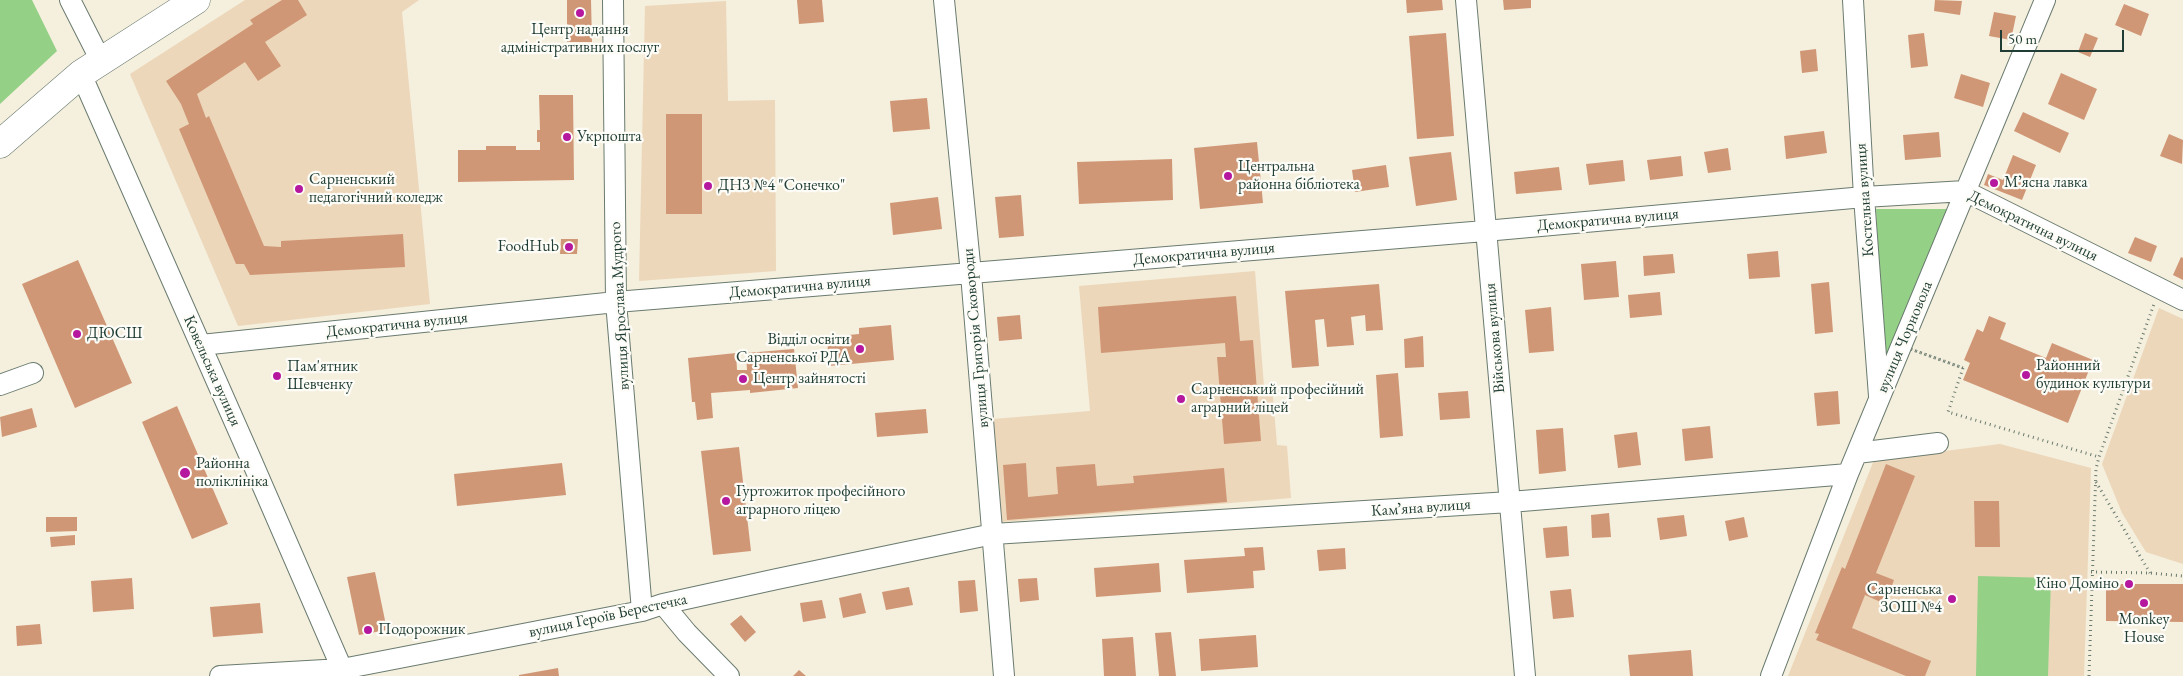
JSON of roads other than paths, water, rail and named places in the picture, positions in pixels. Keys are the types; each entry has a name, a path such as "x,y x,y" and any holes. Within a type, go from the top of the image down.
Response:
{"main road":[{"path":"0,144 91,68 196,0"}],"street":[{"name":"Ковельська вулиця","path":"70,0 91,68 201,345 342,669"},
{"name":"вулиця Ярослава Мудрого","path":"613,0 616,302 642,611"},
{"name":"вулиця Григорія Сковороди","path":"944,0 971,274 1004,676"},
{"name":"Військова вулиця","path":"1466,0 1525,676"},
{"name":"Костельна вулиця","path":"1853,0 1864,197 1879,400"},
{"name":"вулиця Чорновола","path":"1771,676 1848,474 2045,0"},
{"name":"Демократична вулиця","path":"201,345 616,302 1485,231 1864,197 1965,191 2183,300"},
{"path":"0,385 33,373"},
{"path":"1857,453 1938,443"},
{"name":"Камʼяна вулиця","path":"993,534 1510,502 1848,474"},
{"name":"вулиця Героїв Берестечка","path":"220,676 342,669 642,611 664,604 993,534"},
{"path":"664,604 687,633 729,676"}],"place":[{"name":"Центр надання адміністративних послуг","path":"580,13"},
{"name":"Укрпошта","path":"567,137"},
{"name":"Центральна районна бібліотека","path":"1228,176"},
{"name":"Мʼясна лавка","path":"1994,183"},
{"name":"ДНЗ №4 \"Сонечко\"","path":"708,186"},
{"name":"Сарненський педагогічний коледж","path":"299,189"},
{"name":"FoodHub","path":"569,247"},
{"name":"ДЮСШ","path":"77,334"},
{"name":"Відділ освіти Сарненської РДА","path":"860,349"},
{"name":"Районний будинок культури","path":"2026,375"},
{"name":"Пам'ятник Шевченку","path":"277,376"},
{"name":"Центр зайнятості","path":"743,379"},
{"name":"Сарненський професійний аграрний ліцей","path":"1181,399"},
{"name":"Районна поліклініка","path":"185,473"},
{"name":"Гуртожиток професійного аграрного ліцею","path":"726,501"},
{"name":"Кіно Доміно","path":"2129,584"},
{"name":"Сарненська ЗОШ №4","path":"1952,599"},
{"name":"Monkey House","path":"2144,603"},
{"name":"Подорожник","path":"368,630"}]}
